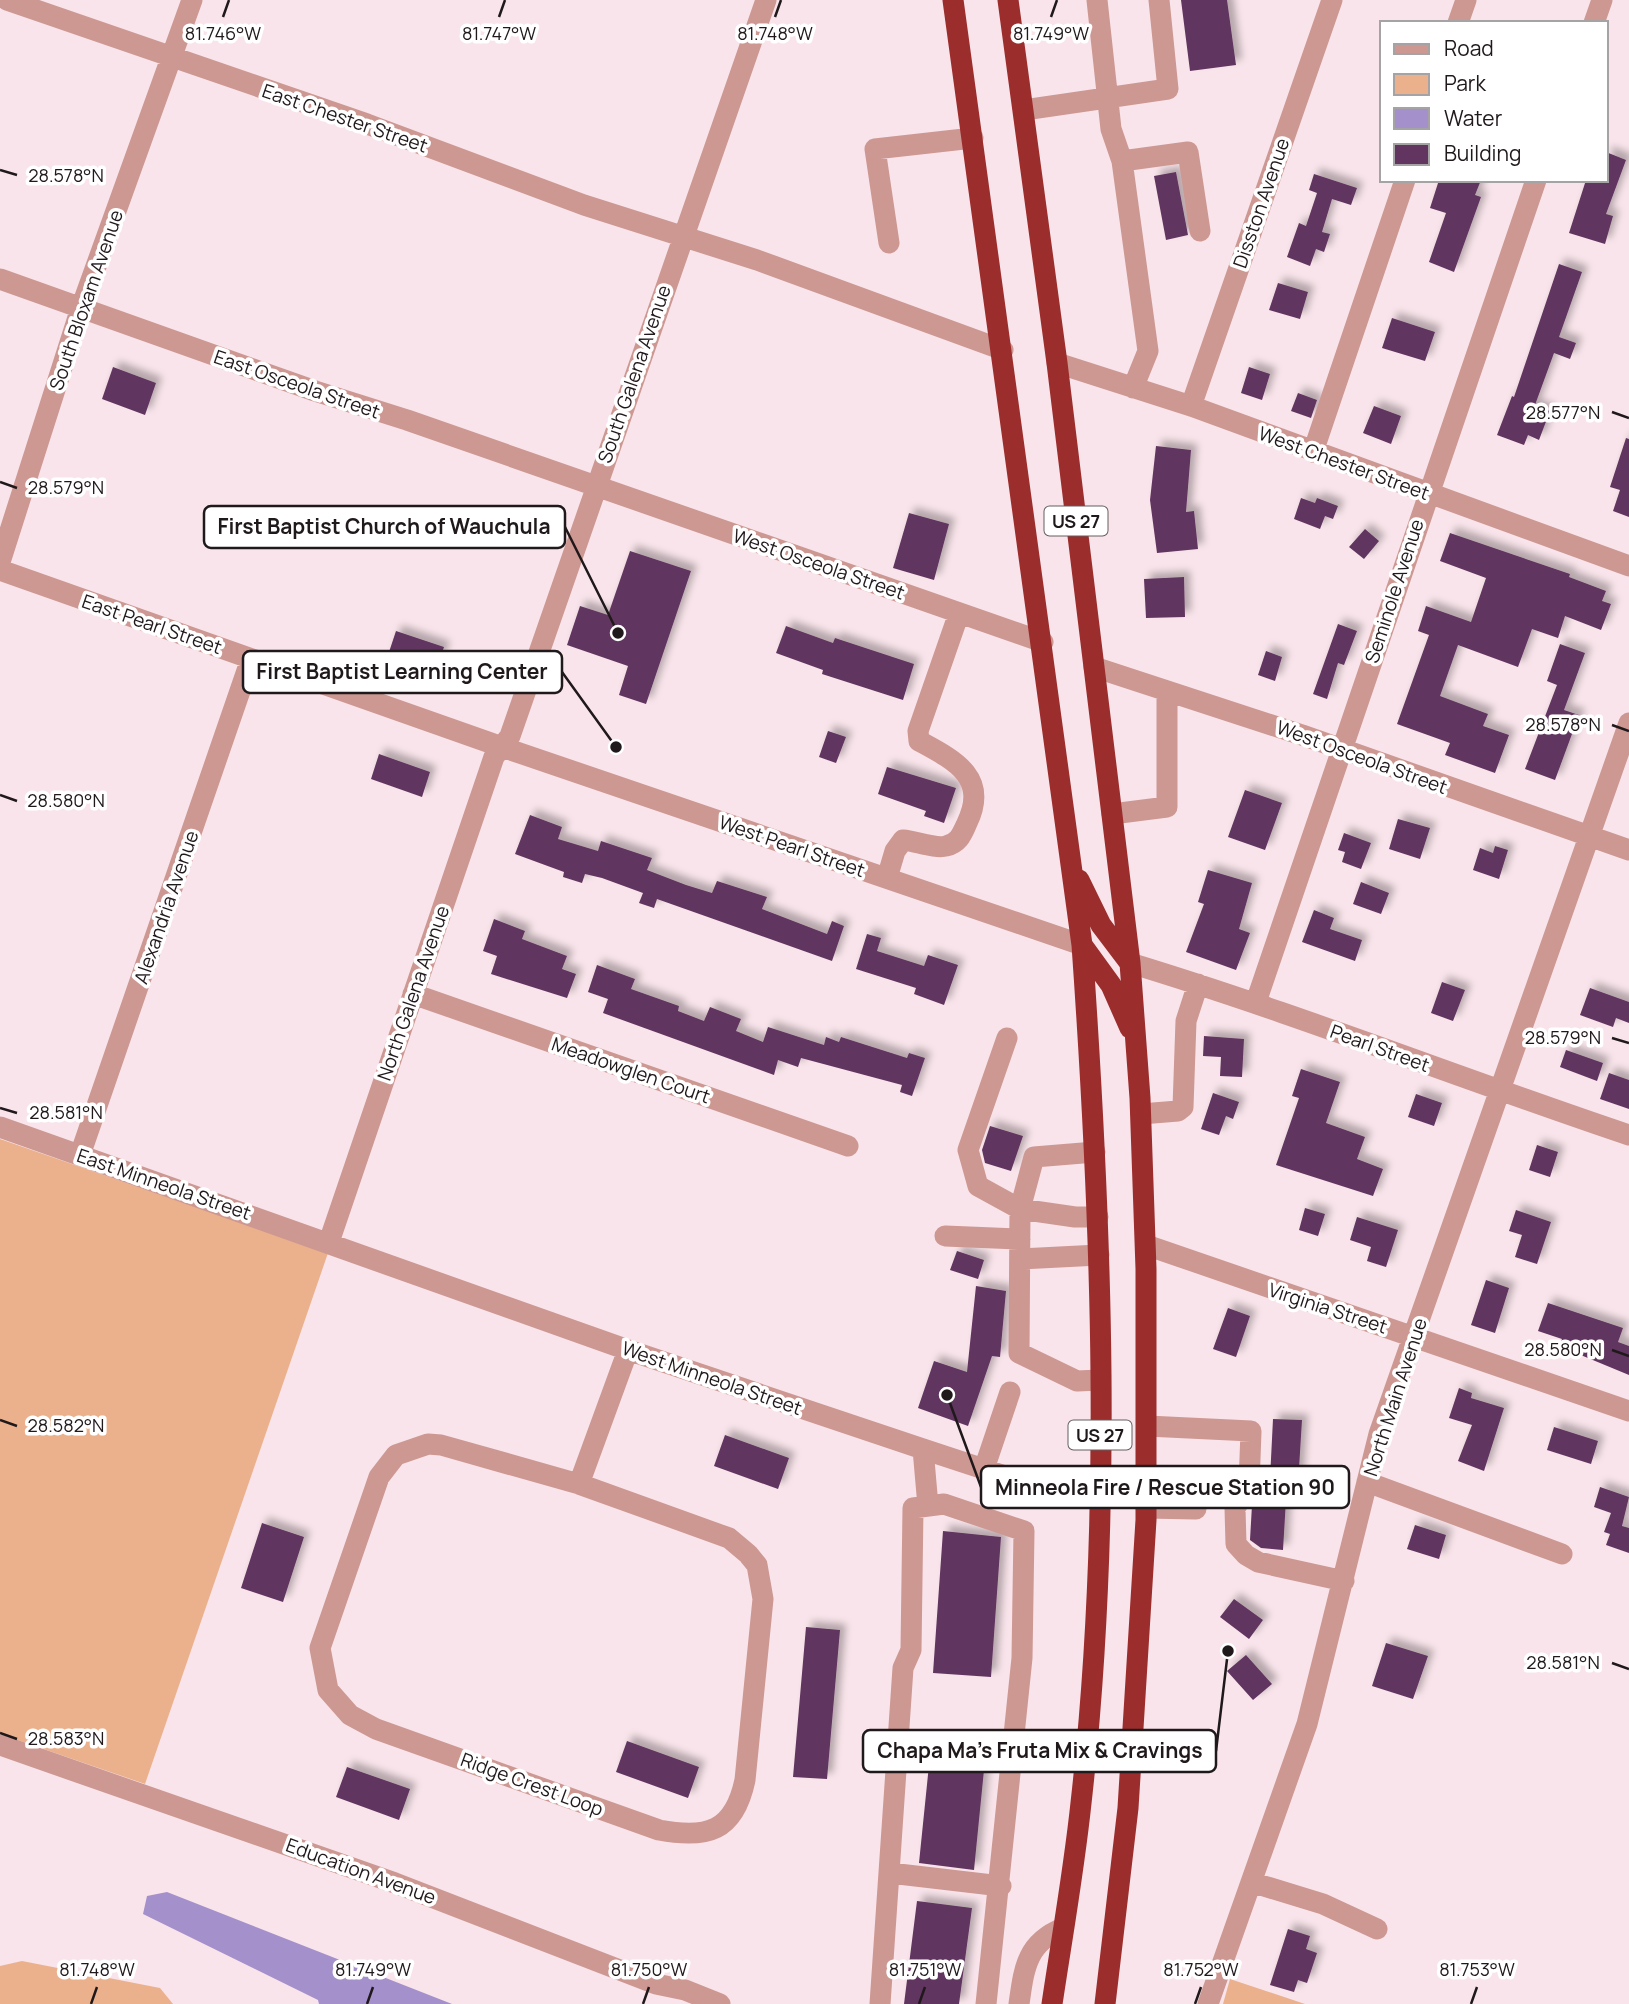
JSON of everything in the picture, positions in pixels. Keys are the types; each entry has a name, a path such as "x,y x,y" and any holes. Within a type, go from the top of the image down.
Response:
{"highway":[{"name":"US 27","path":"953,0 1043,642 1082,945 1096,1152 1100,1380 1099,1498 1092,1664 1081,1804 1052,2004"},
{"name":"US 27","path":"1008,0 1057,363 1130,963 1141,1114 1146,1245 1146,1507 1139,1668 1128,1808 1105,2004"},
{"path":"1072,865 1101,925 1130,963"},
{"path":"1082,945 1111,985 1136,1042"}],"street":[{"name":"East Chester Street","path":"7,0 367,124 584,205 682,236"},
{"name":"South Bloxam Avenue","path":"0,562 81,308 192,0"},
{"name":"South Galena Avenue","path":"502,747 510,736 766,0"},
{"path":"1097,0 1111,129 1122,161 1149,351 1133,388"},
{"path":"1024,110 1168,89 1159,0"},
{"name":"Disston Avenue","path":"1191,407 1332,0"},
{"path":"1459,21 1466,0"},
{"path":"1595,21 1602,0"},
{"path":"889,243 875,149 973,138"},
{"path":"1122,161 1188,152 1200,231"},
{"path":"1313,452 1404,182"},
{"name":"Seminole Avenue","path":"1256,1002 1427,493 1535,182"},
{"path":"682,236 757,260 1003,350"},
{"name":"East Osceola Street","path":"0,279 596,486"},
{"name":"West Chester Street","path":"1057,363 1191,407 1629,566"},
{"name":"West Osceola Street","path":"596,486 1043,642"},
{"name":"East Pearl Street","path":"0,570 502,747"},
{"path":"887,878 895,851 903,840 944,847 959,840 969,818 975,792 966,771 919,741 918,731 959,613"},
{"name":"Alexandria Avenue","path":"80,1155 251,659"},
{"name":"West Osceola Street","path":"1094,667 1629,850"},
{"path":"1112,814 1167,807 1167,691"},
{"name":"North Main Avenue","path":"1208,2004 1307,1724 1379,1434 1629,723"},
{"name":"West Pearl Street","path":"502,747 1082,945"},
{"name":"North Galena Avenue","path":"328,1242 494,757 502,747"},
{"name":"Pearl Street","path":"1130,963 1256,1002 1500,1092 1629,1135"},
{"path":"1141,1114 1178,1111 1183,1107 1186,1021 1198,984"},
{"name":"Meadowglen Court","path":"413,994 848,1146"},
{"path":"1007,1038 968,1150 978,1186 1020,1209 1074,1217 1098,1217"},
{"name":"East Minneola Street","path":"0,1127 328,1242"},
{"path":"1096,1152 1034,1157 1020,1209 1019,1353 1077,1381 1100,1380"},
{"path":"945,1236 1020,1249 1099,1255"},
{"name":"West Minneola Street","path":"328,1242 628,1349 923,1449 1066,1496 1099,1498"},
{"name":"Virginia Street","path":"1146,1245 1629,1411"},
{"path":"579,1484 628,1349"},
{"path":"984,1469 1010,1392"},
{"path":"1147,1426 1251,1431 1249,1486 1235,1508 1236,1544 1246,1555 1258,1562 1344,1581"},
{"name":"Ridge Crest Loop","path":"441,1445 579,1484 729,1538 757,1565 763,1599 745,1780 741,1796 728,1817 703,1835 659,1830 376,1729 351,1715 328,1690 320,1648 379,1477 396,1455 411,1448 441,1445"},
{"path":"923,1449 928,1506"},
{"path":"1367,1482 1562,1554"},
{"path":"880,2004 903,1668 911,1650 913,1508 944,1504 1024,1531 1022,1657 1001,1886 986,2004"},
{"path":"1146,1507 1196,1509"},
{"name":"Education Avenue","path":"0,1745 396,1883 656,1984 685,1990 720,2004"},
{"path":"890,1873 1001,1886"},
{"path":"1251,1882 1323,1905 1377,1929"},
{"path":"1018,2004 1027,1960 1047,1936 1063,1928"},
{"path":"656,1984 688,2004"}],"green space":[{"path":"0,1139 328,1253 145,1784 0,1734"},
{"path":"22,1961 160,1988 173,2004 0,2004 0,1966"},
{"path":"1230,1979 1305,2004 1223,2004"}],"water":[{"path":"167,1892 452,2004 319,2004 318,2000 143,1914 147,1896"}],"building":[{"path":"1181,0 1227,0 1236,65 1190,71"},
{"path":"1608,153 1626,160 1606,214 1613,216 1605,244 1569,233 1585,182 1608,182"},
{"path":"1176,172 1188,235 1166,240 1154,176"},
{"path":"1314,174 1357,188 1351,205 1332,199 1322,232 1330,234 1324,252 1316,249 1310,266 1287,257 1299,223 1306,226 1317,193 1309,190"},
{"path":"1438,182 1480,182 1475,195 1481,197 1454,272 1429,262 1446,213 1430,208"},
{"path":"1559,264 1582,272 1559,337 1576,343 1570,359 1554,353 1535,405 1550,411 1539,440 1528,435 1524,445 1497,435 1512,396 1514,397"},
{"path":"1278,283 1308,292 1300,319 1269,310"},
{"path":"1392,318 1435,332 1425,361 1382,348"},
{"path":"113,367 156,383 145,415 102,399"},
{"path":"1249,367 1270,374 1262,400 1241,393"},
{"path":"1298,393 1317,400 1311,418 1291,411"},
{"path":"1374,406 1401,416 1391,444 1363,433"},
{"path":"1626,438 1629,439 1629,517 1613,511 1620,490 1610,487"},
{"path":"1156,446 1191,450 1186,512 1194,511 1198,549 1157,553 1150,500"},
{"path":"1301,498 1315,503 1317,498 1338,506 1333,519 1325,516 1320,529 1294,519"},
{"path":"909,513 949,524 934,580 893,568"},
{"path":"1365,529 1379,541 1364,559 1349,547"},
{"path":"1450,533 1570,574 1569,577 1606,591 1602,601 1611,604 1601,630 1565,616 1558,638 1532,629 1518,667 1458,645 1440,696 1488,714 1483,726 1509,735 1495,773 1445,755 1450,743 1397,724 1429,635 1418,631 1426,606 1471,622 1486,578 1440,561"},
{"path":"630,551 691,571 646,704 619,695 628,666 567,645 580,606 608,615"},
{"path":"1184,577 1185,617 1146,618 1144,579"},
{"path":"1338,624 1357,631 1344,665 1338,663 1327,699 1313,694"},
{"path":"786,626 833,643 835,638 914,664 903,700 822,674 823,670 776,653"},
{"path":"396,631 444,647 436,671 388,655"},
{"path":"1560,644 1585,653 1564,710 1579,715 1555,780 1525,769 1557,685 1547,681"},
{"path":"1266,651 1282,657 1275,681 1258,675"},
{"path":"828,731 846,737 836,763 819,757"},
{"path":"379,754 430,772 422,797 371,779"},
{"path":"887,767 956,788 944,823 924,816 926,811 878,794"},
{"path":"1245,790 1282,803 1265,850 1228,837"},
{"path":"530,815 562,827 558,839 598,851 601,841 652,858 647,870 686,885 712,893 717,881 767,897 762,909 827,934 832,921 844,926 832,961 657,899 654,908 639,903 643,893 585,874 582,883 563,877 564,872 515,854"},
{"path":"1398,819 1430,828 1420,859 1389,849"},
{"path":"1344,833 1371,843 1361,869 1342,862 1345,852 1338,850"},
{"path":"1495,846 1508,850 1499,879 1473,870 1480,848 1493,853"},
{"path":"1208,870 1252,883 1239,929 1250,933 1236,970 1186,952 1204,904 1198,902"},
{"path":"1361,882 1389,893 1381,914 1353,904"},
{"path":"1314,910 1334,918 1330,929 1362,940 1355,961 1302,942"},
{"path":"494,919 525,931 522,939 567,956 562,969 576,974 567,998 491,974 497,956 483,951"},
{"path":"867,934 881,938 877,951 924,966 928,955 958,965 944,1005 914,994 916,988 856,969"},
{"path":"597,965 635,979 631,989 679,1006 678,1011 704,1021 710,1007 741,1019 736,1031 763,1042 768,1027 824,1045 826,1037 839,1042 841,1037 907,1058 909,1053 925,1058 912,1096 900,1092 902,1085 801,1058 798,1067 778,1060 774,1075 603,1013 608,999 588,992"},
{"path":"1442,982 1465,990 1453,1021 1431,1013"},
{"path":"1590,988 1629,1002 1629,1023 1616,1018 1613,1027 1580,1015"},
{"path":"1204,1036 1244,1039 1242,1077 1220,1076 1221,1057 1203,1056"},
{"path":"1566,1050 1603,1063 1597,1081 1560,1067"},
{"path":"1301,1069 1340,1082 1326,1123 1365,1137 1357,1159 1383,1169 1373,1196 1276,1165 1299,1098 1292,1096"},
{"path":"1609,1073 1629,1080 1629,1109 1600,1099"},
{"path":"1213,1093 1239,1102 1233,1119 1226,1116 1219,1135 1201,1129"},
{"path":"1416,1094 1442,1103 1434,1126 1408,1117"},
{"path":"990,1126 1023,1136 1011,1171 985,1163 982,1150"},
{"path":"1537,1145 1558,1152 1550,1177 1529,1170"},
{"path":"1305,1208 1325,1214 1318,1236 1299,1230"},
{"path":"1516,1210 1551,1222 1537,1264 1515,1257 1522,1235 1509,1231"},
{"path":"1357,1217 1398,1230 1386,1267 1367,1261 1371,1247 1350,1240"},
{"path":"957,1251 984,1260 978,1279 950,1270"},
{"path":"1486,1280 1509,1288 1495,1333 1471,1325"},
{"path":"976,1286 1006,1291 1000,1357 992,1356 968,1426 918,1408 934,1361 967,1372"},
{"path":"1548,1303 1623,1328 1618,1342 1629,1346 1629,1375 1559,1346 1562,1339 1538,1331"},
{"path":"1228,1308 1250,1316 1236,1357 1213,1349"},
{"path":"1459,1388 1472,1393 1471,1398 1504,1408 1484,1471 1458,1461 1472,1425 1449,1418"},
{"path":"1273,1419 1302,1420 1297,1501 1286,1500 1283,1550 1261,1548 1250,1540 1252,1505 1256,1499 1269,1499"},
{"path":"1554,1427 1598,1441 1591,1464 1547,1450"},
{"path":"725,1435 789,1458 778,1489 714,1466"},
{"path":"1600,1487 1629,1497 1622,1526 1629,1528 1629,1553 1606,1545 1610,1534 1604,1532 1611,1513 1594,1507"},
{"path":"262,1523 304,1537 283,1602 241,1588"},
{"path":"1415,1525 1446,1535 1439,1559 1407,1549"},
{"path":"943,1531 1001,1537 991,1677 933,1673"},
{"path":"1234,1599 1263,1620 1249,1639 1220,1617"},
{"path":"806,1627 840,1630 827,1779 793,1777"},
{"path":"1386,1643 1428,1656 1413,1699 1372,1686"},
{"path":"1246,1655 1272,1684 1253,1700 1227,1671"},
{"path":"627,1741 699,1767 688,1798 616,1772"},
{"path":"929,1765 984,1770 974,1870 919,1863"},
{"path":"347,1767 410,1789 399,1820 336,1797"},
{"path":"917,1901 972,1908 959,2004 904,2004"},
{"path":"1288,1929 1310,1936 1306,1949 1317,1953 1307,1983 1298,1980 1294,1992 1270,1985"}],"place":[{"name":"First Baptist Church of Wauchula","path":"618,633"},
{"name":"First Baptist Learning Center","path":"616,747"},
{"name":"Minneola Fire / Rescue Station 90","path":"947,1395"},
{"name":"Chapa Ma's Fruta Mix & Cravings","path":"1228,1651"}]}
